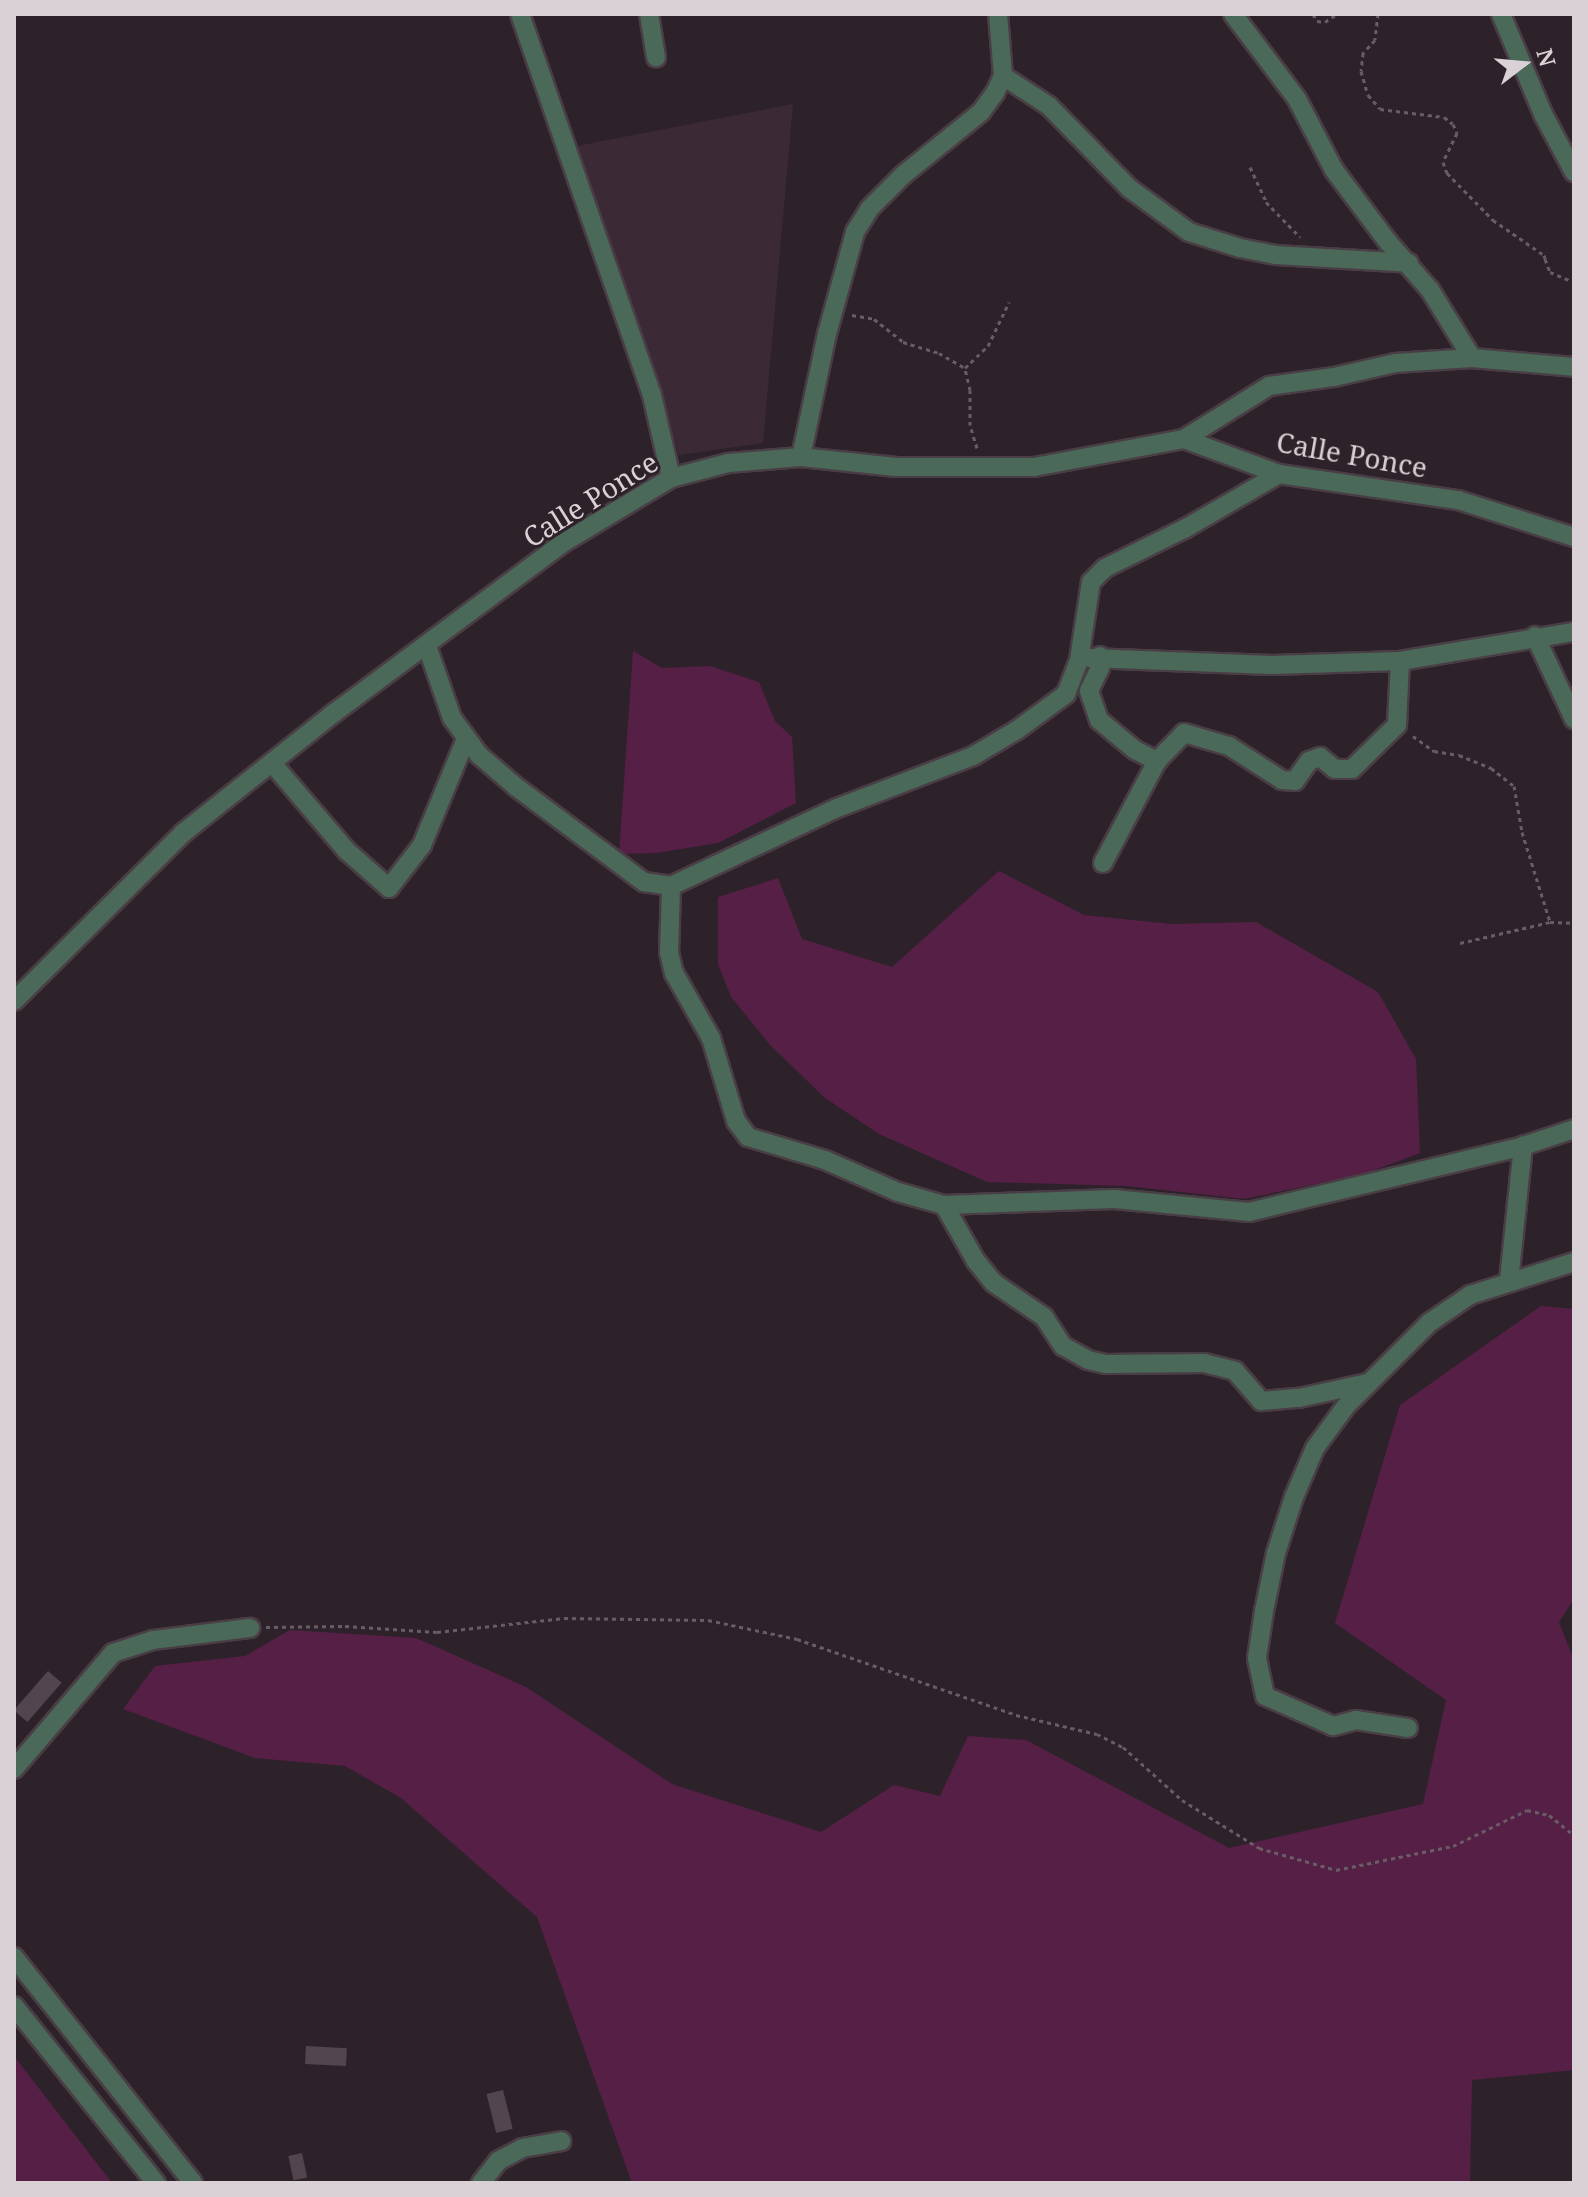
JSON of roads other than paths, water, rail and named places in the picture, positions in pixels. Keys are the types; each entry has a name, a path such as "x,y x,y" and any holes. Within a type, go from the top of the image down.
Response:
{"street":[{"path":"520,14 652,395 671,478"},
{"path":"649,14 656,57"},
{"path":"801,457 833,311 855,232 870,208 903,175 981,112 1003,76 998,14"},
{"path":"1233,14 1297,99 1334,170 1388,242 1430,290 1472,358"},
{"path":"1501,14 1543,114 1574,172"},
{"path":"1003,76 1049,106 1129,188 1189,232 1240,248 1409,263"},
{"path":"1184,439 1269,386 1334,377 1395,363 1472,358 1574,367"},
{"name":"Calle Ponce","path":"14,1001 183,833 334,713 566,541 671,478 728,463 801,457 896,467 1034,467 1184,439 1279,474 1458,500 1574,537"},
{"path":"427,646 452,718 466,739 515,786 620,865 644,882 671,886 837,808 973,756 1066,694 1079,660 1091,582 1105,568 1186,528 1279,474"},
{"path":"1079,660 1100,656 1272,665 1400,661 1535,636 1574,632"},
{"path":"1535,636 1574,719"},
{"path":"1100,656 1100,668 1089,691 1099,720 1135,750 1157,761"},
{"path":"1103,863 1157,761 1184,733 1229,746 1282,780 1295,781 1309,761 1320,757 1335,769 1352,769 1397,725 1400,661"},
{"path":"272,763 347,851 389,888 422,845 466,739"},
{"path":"671,886 669,952 674,973 711,1038 736,1121 748,1137 825,1160 898,1192 944,1205 1114,1199 1249,1212 1523,1146 1574,1129"},
{"path":"1509,1281 1523,1146"},
{"path":"944,1205 976,1261 994,1283 1044,1317 1063,1346 1088,1360 1106,1364 1204,1363 1235,1371 1261,1401 1299,1398 1371,1382"},
{"path":"1408,1728 1356,1720 1333,1726 1265,1696 1257,1658 1276,1553 1294,1497 1315,1448 1346,1406 1429,1323 1470,1295 1574,1262"},
{"path":"14,1769 113,1653 153,1640 250,1628"},
{"path":"14,1957 193,2183"},
{"path":"14,2006 156,2183"},
{"path":"481,2183 498,2161 509,2154 535,2144 561,2141"}]}
